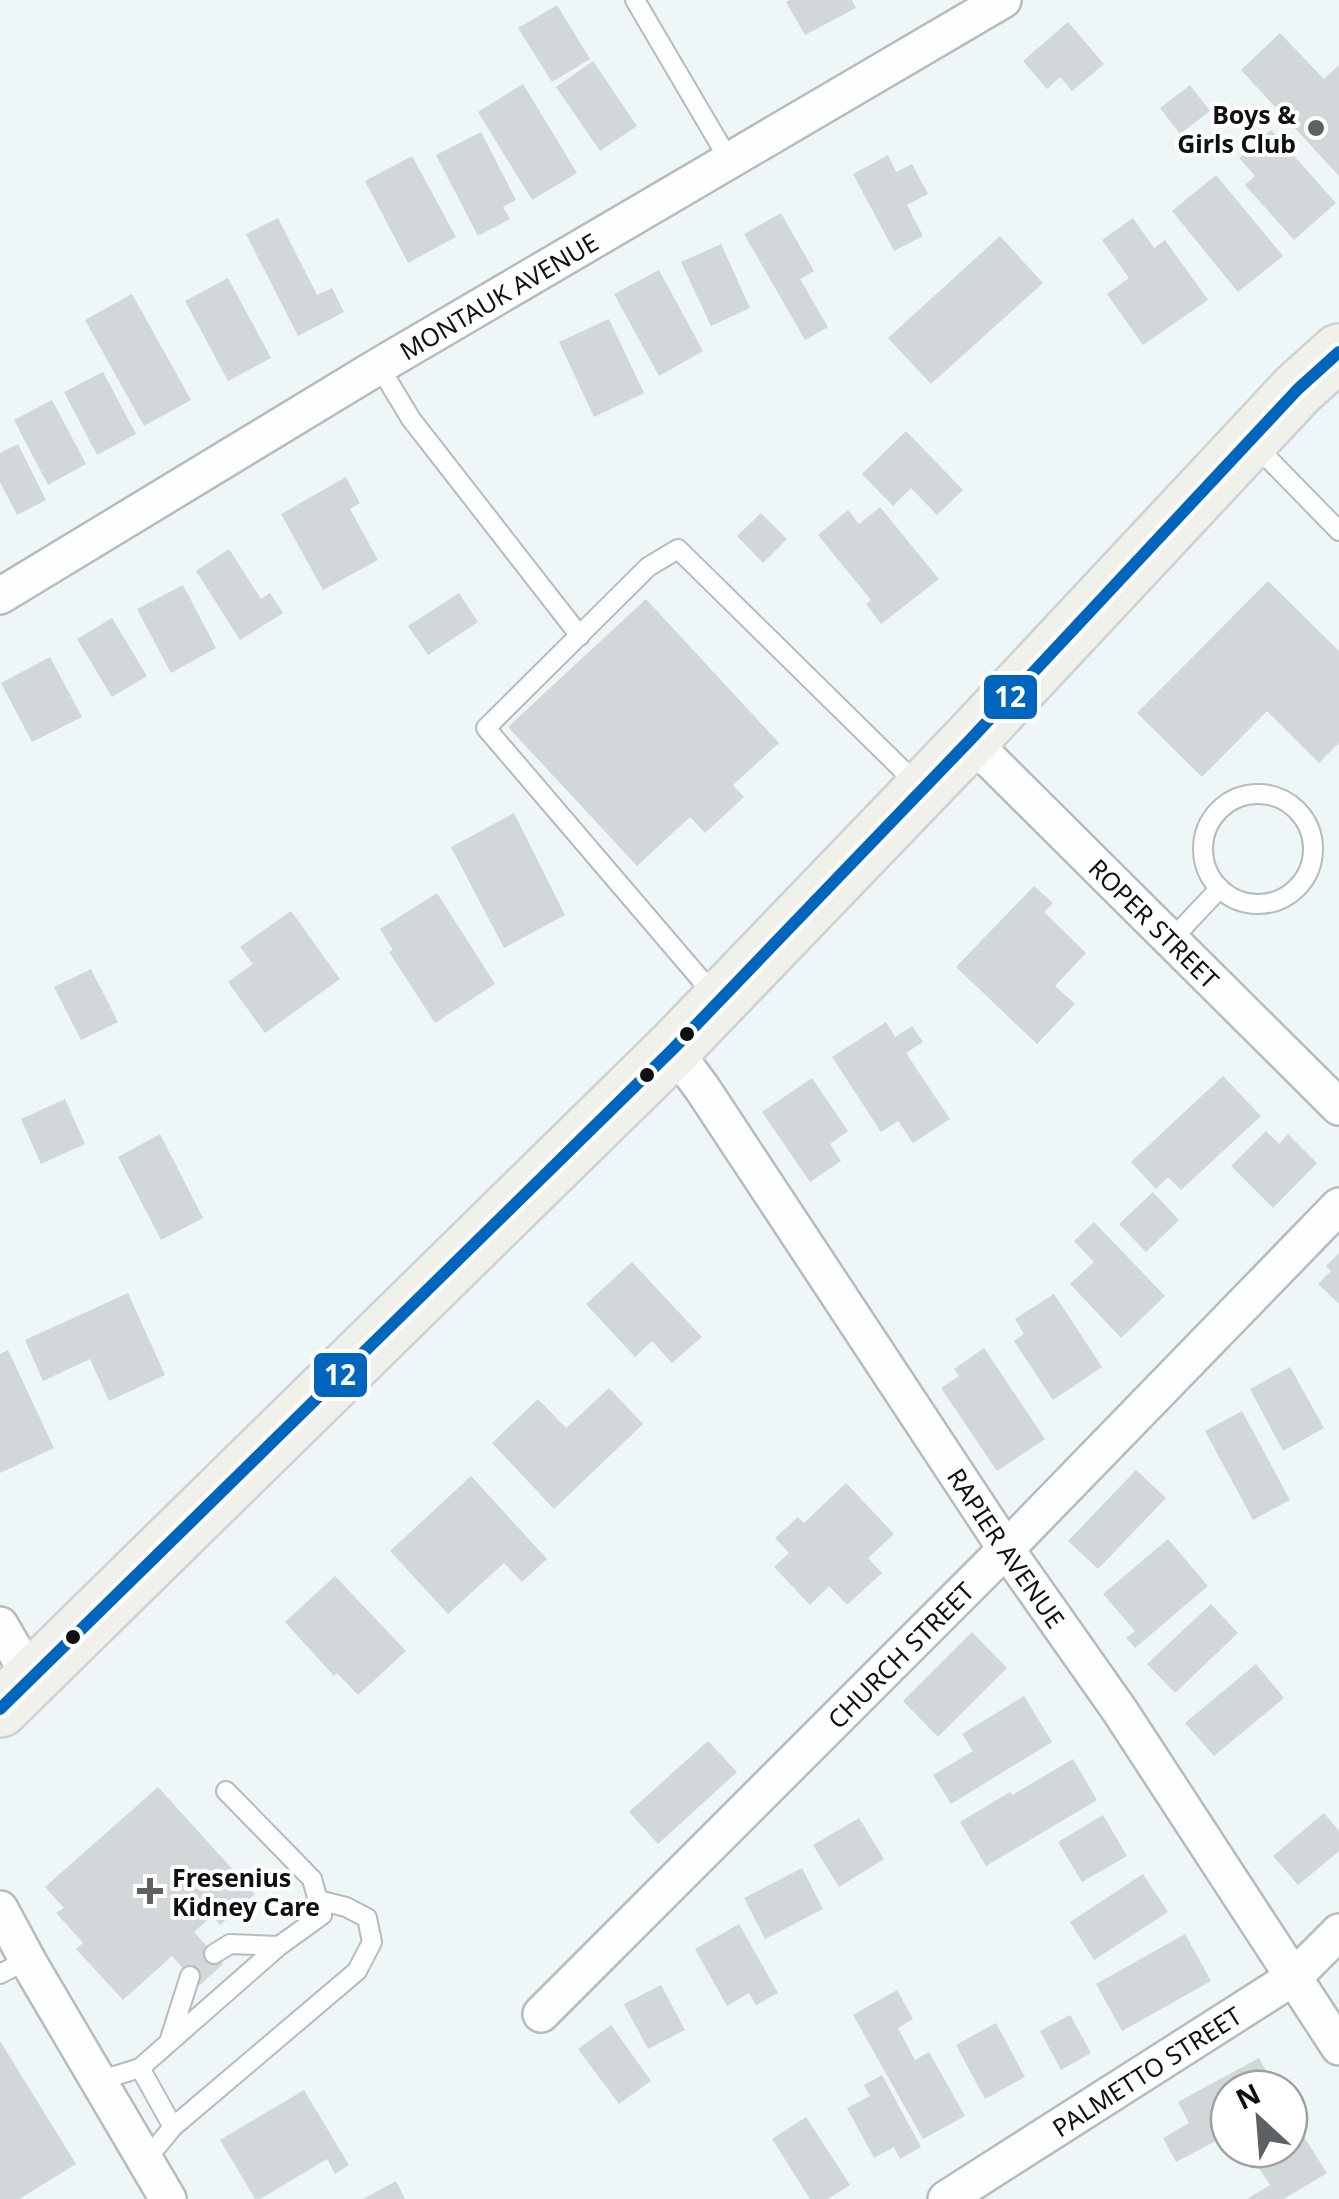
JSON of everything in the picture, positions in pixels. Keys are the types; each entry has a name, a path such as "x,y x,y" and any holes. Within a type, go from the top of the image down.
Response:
{"main road":[{"path":"16,1694 673,1049 970,740 1298,389 1339,352"}],"street":[{"name":"MONTAUK AVENUE","path":"0,596 379,366 1004,0"},
{"name":"ROPER STREET","path":"970,740 1339,1107"},
{"name":"RAPIER AVENUE","path":"673,1049 1006,1548 1120,1711 1339,2047"},
{"name":"CHURCH STREET","path":"541,2014 1006,1548 1339,1206"},
{"path":"0,1625 16,1694"},
{"path":"0,1909 14,1967 98,2081 168,2199"},
{"name":"PALMETTO STREET","path":"946,2199 1294,1978 1339,1932"}],"lane":[{"path":"635,0 729,160"},
{"path":"379,366 411,419 580,636"},
{"path":"1250,440 1334,527"},
{"path":"719,1001 486,728 648,567 678,549 922,790"},
{"path":"1258,794 1276,796 1292,805 1305,819 1312,835 1309,870 1299,885 1269,903 1251,904 1220,888 1203,856 1204,837 1223,806 1258,794"},
{"path":"1172,939 1220,888"},
{"path":"98,2081 140,2068 279,1946 322,1915 312,1879 226,1791"},
{"path":"145,2161 173,2126 356,1972 372,1942 366,1918 346,1907 318,1900"},
{"path":"214,1954 230,1944 279,1946"},
{"path":"169,2042 190,1976"},
{"path":"140,2068 173,2126"}],"building":[{"path":"852,0 856,8 805,35 786,2"},
{"path":"557,5 590,59 552,82 518,28"},
{"path":"1068,22 1104,64 1072,91 1060,77 1047,89 1023,61"},
{"name":"Boys & Girls Club","path":"1280,33 1324,79 1339,65 1339,176 1241,70"},
{"path":"593,61 637,126 600,151 556,87"},
{"path":"523,84 577,173 532,200 478,112"},
{"path":"1190,85 1210,111 1180,134 1160,108"},
{"path":"1271,130 1336,203 1294,240 1245,185 1255,176 1239,158"},
{"path":"481,132 516,200 503,207 510,219 478,236 436,155"},
{"path":"888,155 896,172 912,164 928,194 907,205 923,236 894,251 853,174"},
{"path":"412,156 456,237 408,263 365,181"},
{"path":"1216,175 1283,256 1238,292 1172,211"},
{"path":"781,213 814,271 800,279 828,327 805,340 744,234"},
{"path":"278,218 317,295 332,288 344,312 298,336 246,234"},
{"path":"1133,218 1154,248 1165,240 1208,300 1143,345 1107,294 1129,278 1102,240"},
{"path":"1000,236 1043,283 931,384 888,338"},
{"path":"721,244 750,308 711,326 681,262"},
{"path":"659,270 703,351 659,376 614,294"},
{"path":"228,278 271,358 228,381 185,301"},
{"path":"132,294 191,400 144,426 85,320"},
{"path":"609,319 644,393 594,417 559,342"},
{"path":"103,372 136,434 97,455 64,392"},
{"path":"52,400 86,464 48,485 14,420"},
{"path":"906,431 963,490 937,515 911,488 893,506 862,474"},
{"path":"18,444 46,500 17,515 0,482 0,453"},
{"path":"346,477 360,503 350,509 378,560 323,590 281,514"},
{"path":"880,507 939,579 881,624 866,604 871,600 818,535 848,510 859,524"},
{"path":"761,513 787,539 763,563 737,536"},
{"path":"229,549 261,599 270,593 283,613 240,640 196,571"},
{"path":"1268,581 1339,651 1339,743 1319,763 1267,711 1202,777 1137,713"},
{"path":"183,585 216,648 171,673 137,609"},
{"path":"459,593 478,622 428,655 408,626"},
{"path":"646,599 779,743 733,785 744,797 705,833 690,817 637,866 508,727"},
{"path":"112,618 147,676 112,697 77,639"},
{"path":"50,657 82,717 32,742 1,683"},
{"path":"514,813 565,915 504,948 451,847"},
{"path":"1034,886 1053,903 1044,912 1086,953 1055,986 1075,1004 1037,1044 956,967"},
{"path":"437,893 495,984 435,1023 389,952 393,950 380,929"},
{"path":"291,911 340,979 265,1033 228,982 253,964 240,947"},
{"path":"91,969 118,1022 81,1040 54,987"},
{"path":"886,1022 895,1037 912,1026 923,1042 906,1053 950,1119 913,1143 898,1121 881,1132 832,1057"},
{"path":"1223,1076 1261,1116 1181,1190 1168,1177 1156,1189 1131,1162"},
{"path":"812,1078 848,1131 830,1144 841,1161 810,1182 762,1112"},
{"path":"65,1099 85,1144 41,1164 21,1119"},
{"path":"1266,1131 1279,1144 1288,1134 1317,1163 1273,1208 1231,1166"},
{"path":"160,1134 203,1218 161,1240 118,1157"},
{"path":"1153,1192 1179,1220 1146,1252 1119,1224"},
{"path":"1094,1222 1165,1296 1121,1338 1070,1284 1094,1262 1074,1241"},
{"path":"1339,1253 1339,1304 1318,1284 1331,1271 1326,1266"},
{"path":"632,1262 702,1337 672,1363 652,1341 635,1357 586,1304"},
{"path":"128,1293 165,1375 109,1401 90,1359 43,1381 25,1340"},
{"path":"1054,1294 1102,1367 1053,1400 1014,1341 1024,1334 1015,1319"},
{"path":"984,1348 1045,1439 997,1471 941,1388 959,1376 954,1369"},
{"path":"8,1350 54,1448 0,1473 0,1354"},
{"path":"1290,1367 1324,1428 1283,1451 1250,1389"},
{"path":"609,1388 643,1424 554,1509 492,1443 538,1399 566,1428"},
{"path":"1242,1411 1290,1500 1253,1520 1205,1431"},
{"path":"1136,1470 1166,1498 1098,1569 1068,1541"},
{"path":"471,1476 547,1559 522,1582 504,1563 448,1614 390,1551"},
{"path":"846,1483 894,1534 868,1558 882,1573 847,1605 829,1586 810,1605 774,1567 789,1553 775,1538 798,1517 804,1523"},
{"path":"1168,1539 1208,1586 1135,1648 1126,1638 1135,1631 1103,1594"},
{"path":"335,1576 406,1651 358,1695 337,1673 334,1676 285,1622"},
{"path":"1211,1604 1238,1633 1175,1693 1147,1664"},
{"path":"972,1632 1007,1668 938,1737 903,1701"},
{"path":"1256,1664 1284,1698 1214,1756 1185,1723"},
{"path":"1024,1696 1052,1742 951,1804 933,1775 973,1751 962,1734"},
{"path":"708,1741 737,1772 658,1844 629,1812"},
{"path":"1073,1759 1097,1800 986,1866 960,1822"},
{"name":"Fresenius Kidney Care","path":"158,1787 255,1894 220,1925 212,1916 194,1932 223,1964 199,1986 172,1956 123,2000 76,1949 83,1943 56,1913 64,1908 45,1887"},
{"path":"1324,1813 1339,1831 1339,1851 1298,1885 1273,1856"},
{"path":"1103,1815 1127,1856 1082,1882 1058,1842"},
{"path":"859,1818 884,1859 839,1887 813,1845"},
{"path":"802,1868 823,1909 765,1939 744,1898"},
{"path":"1143,1874 1168,1912 1094,1960 1070,1922"},
{"path":"739,1924 778,1993 756,2005 749,1993 727,2006 695,1949"},
{"path":"1185,1934 1211,1981 1122,2031 1096,1984"},
{"path":"661,1985 685,2030 648,2049 624,2004"},
{"path":"897,1990 913,2019 898,2028 915,2060 929,2052 965,2116 923,2139 853,2015"},
{"path":"1070,2015 1091,2053 1061,2070 1040,2031"},
{"path":"996,2023 1025,2077 985,2099 956,2045"},
{"path":"611,2025 651,2081 619,2104 578,2049"},
{"path":"0,2041 76,2164 19,2199 0,2199"},
{"path":"1259,2058 1265,2069 1239,2069"},
{"path":"882,2075 921,2147 900,2159 894,2147 874,2158 847,2108 870,2096 864,2085"},
{"path":"1209,2085 1209,2145 1176,2162 1163,2138 1189,2123 1178,2102"},
{"path":"304,2090 349,2165 335,2174 327,2159 255,2199 220,2140"},
{"path":"806,2117 850,2185 828,2199 810,2199 772,2139"},
{"path":"1309,2145 1327,2173 1284,2199 1247,2199 1270,2185 1260,2169 1309,2169"},
{"path":"396,2181 405,2199 363,2199"}],"transit line":[{"name":"12","path":"0,1709 673,1049 970,740 1298,389 1339,352"}],"place":[{"name":"Boys & Girls Club","path":"1316,128"},
{"name":"Fresenius Kidney Care","path":"150,1891"}]}
